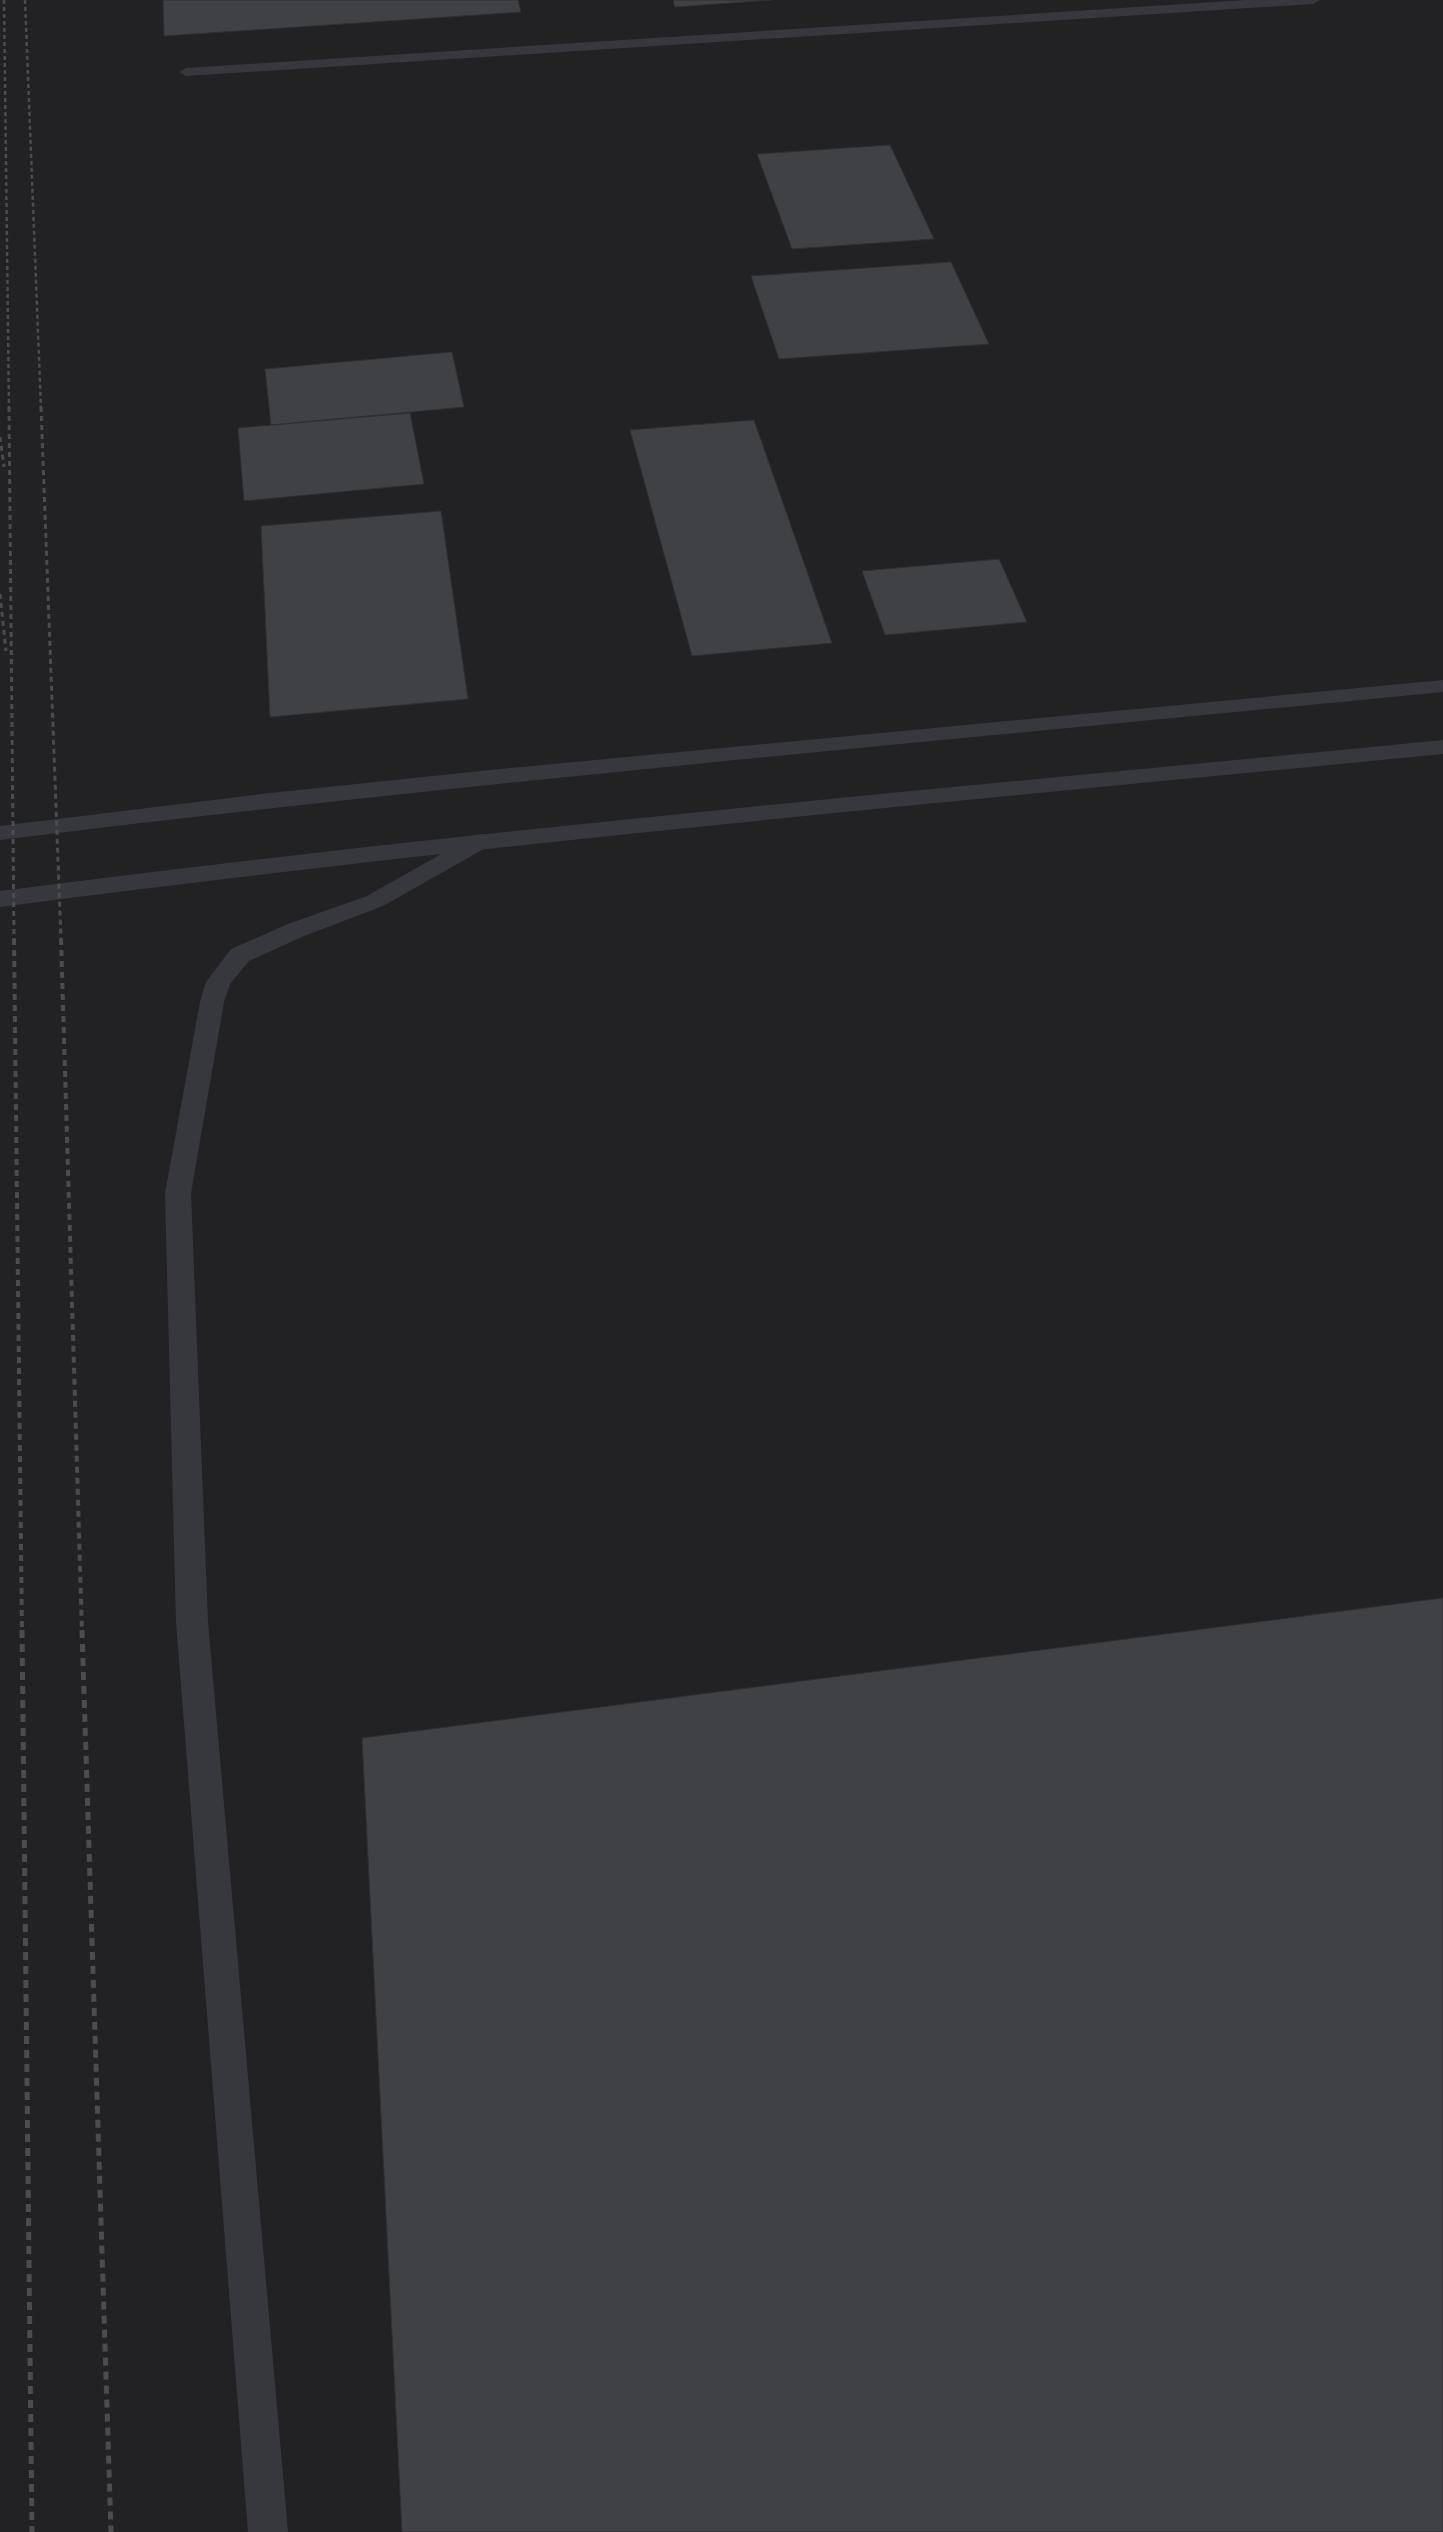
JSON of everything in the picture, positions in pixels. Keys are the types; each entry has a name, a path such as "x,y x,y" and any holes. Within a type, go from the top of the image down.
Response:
{"street":[{"path":"186,72 1313,0"},
{"path":"0,833 270,800 481,778 1443,686"},
{"path":"0,900 245,867 481,841 1443,747"},
{"path":"268,2532 192,1622 178,1193 212,1002 218,982 240,955 296,930 375,901 481,841"}],"shaded area":[{"path":"0,0 1443,0 1443,2532 0,2532"}],"building":[{"path":"163,0 518,0 521,12 164,36"},
{"path":"673,0 772,0 675,7"},
{"path":"890,145 934,239 792,249 757,154"},
{"path":"951,262 989,344 779,359 751,276"},
{"path":"452,352 464,407 271,425 265,369"},
{"path":"410,413 424,484 244,501 238,428"},
{"path":"754,420 832,643 692,656 630,430"},
{"path":"441,511 468,699 270,717 261,526"},
{"path":"999,559 1027,622 885,635 862,571"},
{"path":"1443,1598 1443,2532 402,2532 362,1738"}],"railway":[{"path":"4,0 9,409"},
{"path":"25,0 41,409"},
{"path":"9,407 14,940"},
{"path":"41,407 61,940"},
{"path":"0,437 4,467"},
{"path":"0,594 6,651"},
{"path":"14,939 22,1632"},
{"path":"61,939 82,1632"},
{"path":"22,1630 32,2532"},
{"path":"82,1630 111,2532"}]}
